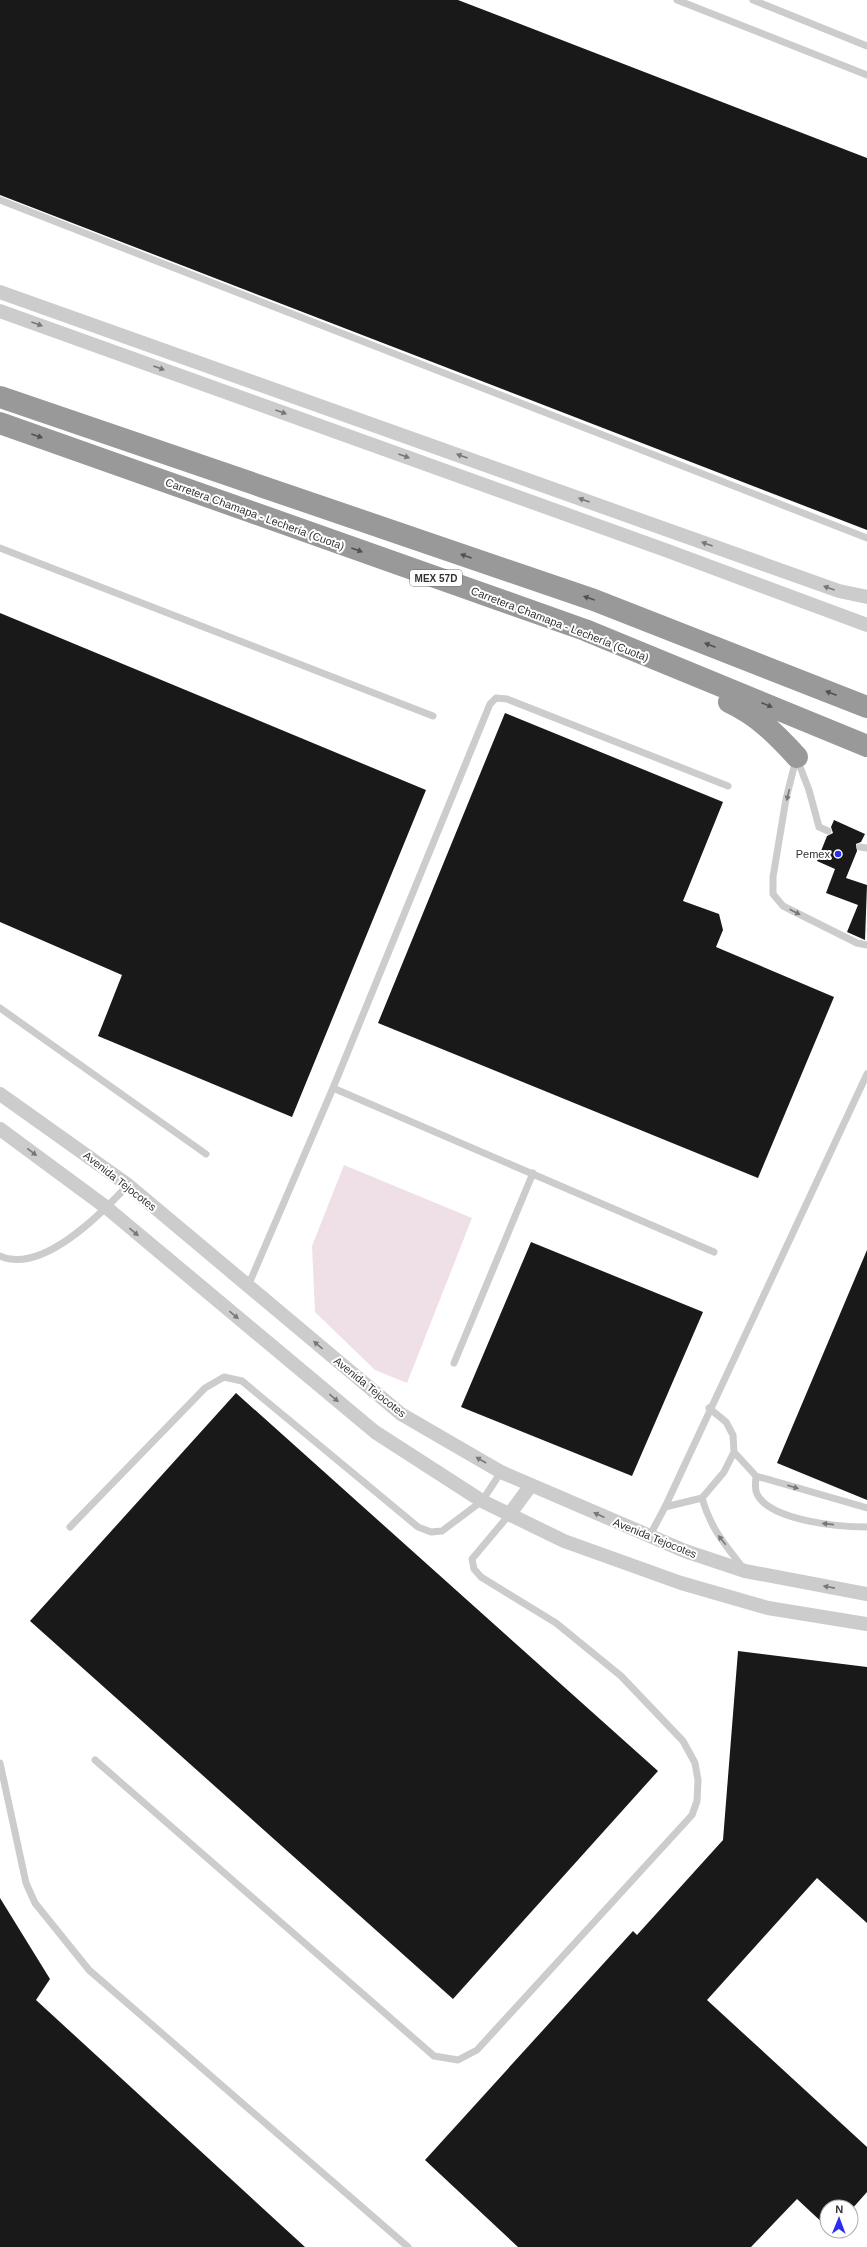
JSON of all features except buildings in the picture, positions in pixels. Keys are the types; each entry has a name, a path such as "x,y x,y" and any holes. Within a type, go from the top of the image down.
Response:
{"highway":[{"name":"MEX 57D","path":"0,397 594,600 867,707"},
{"name":"Carretera Chamapa - Lechería (Cuota)","path":"0,424 585,630 867,746"},
{"path":"585,630 651,668 742,708 770,728 796,757"}],"street":[{"path":"0,292 839,591 867,597"},
{"path":"0,311 668,551 867,625"},
{"name":"Avenida Tejocotes","path":"0,1094 128,1185 401,1414 501,1472 648,1537 746,1571 867,1594"},
{"path":"0,1129 107,1208 375,1432 482,1501 564,1541 681,1584 768,1608 867,1624"},
{"path":"509,1515 530,1485"}],"lane":[{"path":"677,0 867,75"},
{"path":"753,0 867,46"},
{"path":"0,200 867,538"},
{"path":"0,548 433,716"},
{"path":"248,1286 334,1088 490,704 496,698 507,699 728,786"},
{"path":"796,757 809,790 819,827 828,831"},
{"path":"796,757 786,799 773,877 773,894 783,906 857,943 867,945"},
{"path":"0,1008 206,1154"},
{"path":"648,1537 665,1506 709,1408 867,1074"},
{"path":"334,1088 714,1252"},
{"path":"454,1363 533,1173"},
{"path":"0,1256 5,1258 27,1259 57,1248 107,1208 128,1185"},
{"path":"70,1527 205,1388 224,1377 242,1381 418,1527 431,1532 442,1531 482,1501 501,1472"},
{"path":"665,1506 702,1498 724,1472 734,1452 733,1435 726,1422 709,1408"},
{"path":"734,1452 756,1476 867,1508"},
{"path":"756,1476 757,1493 762,1501 788,1516 818,1523 867,1527"},
{"path":"702,1498 708,1519 714,1531 746,1571"},
{"path":"96,1760 434,2056 458,2060 477,2050 692,1815 697,1801 698,1780 695,1762 683,1741 621,1676 556,1623 481,1577 474,1569 472,1559 509,1515"},
{"path":"0,1763 26,1883 35,1903 89,1970 408,2247"}],"shaded area":[{"path":"344,1165 472,1218 407,1383 375,1370 315,1312 312,1246"}],"place":[{"name":"Pemex","path":"838,854"}]}
